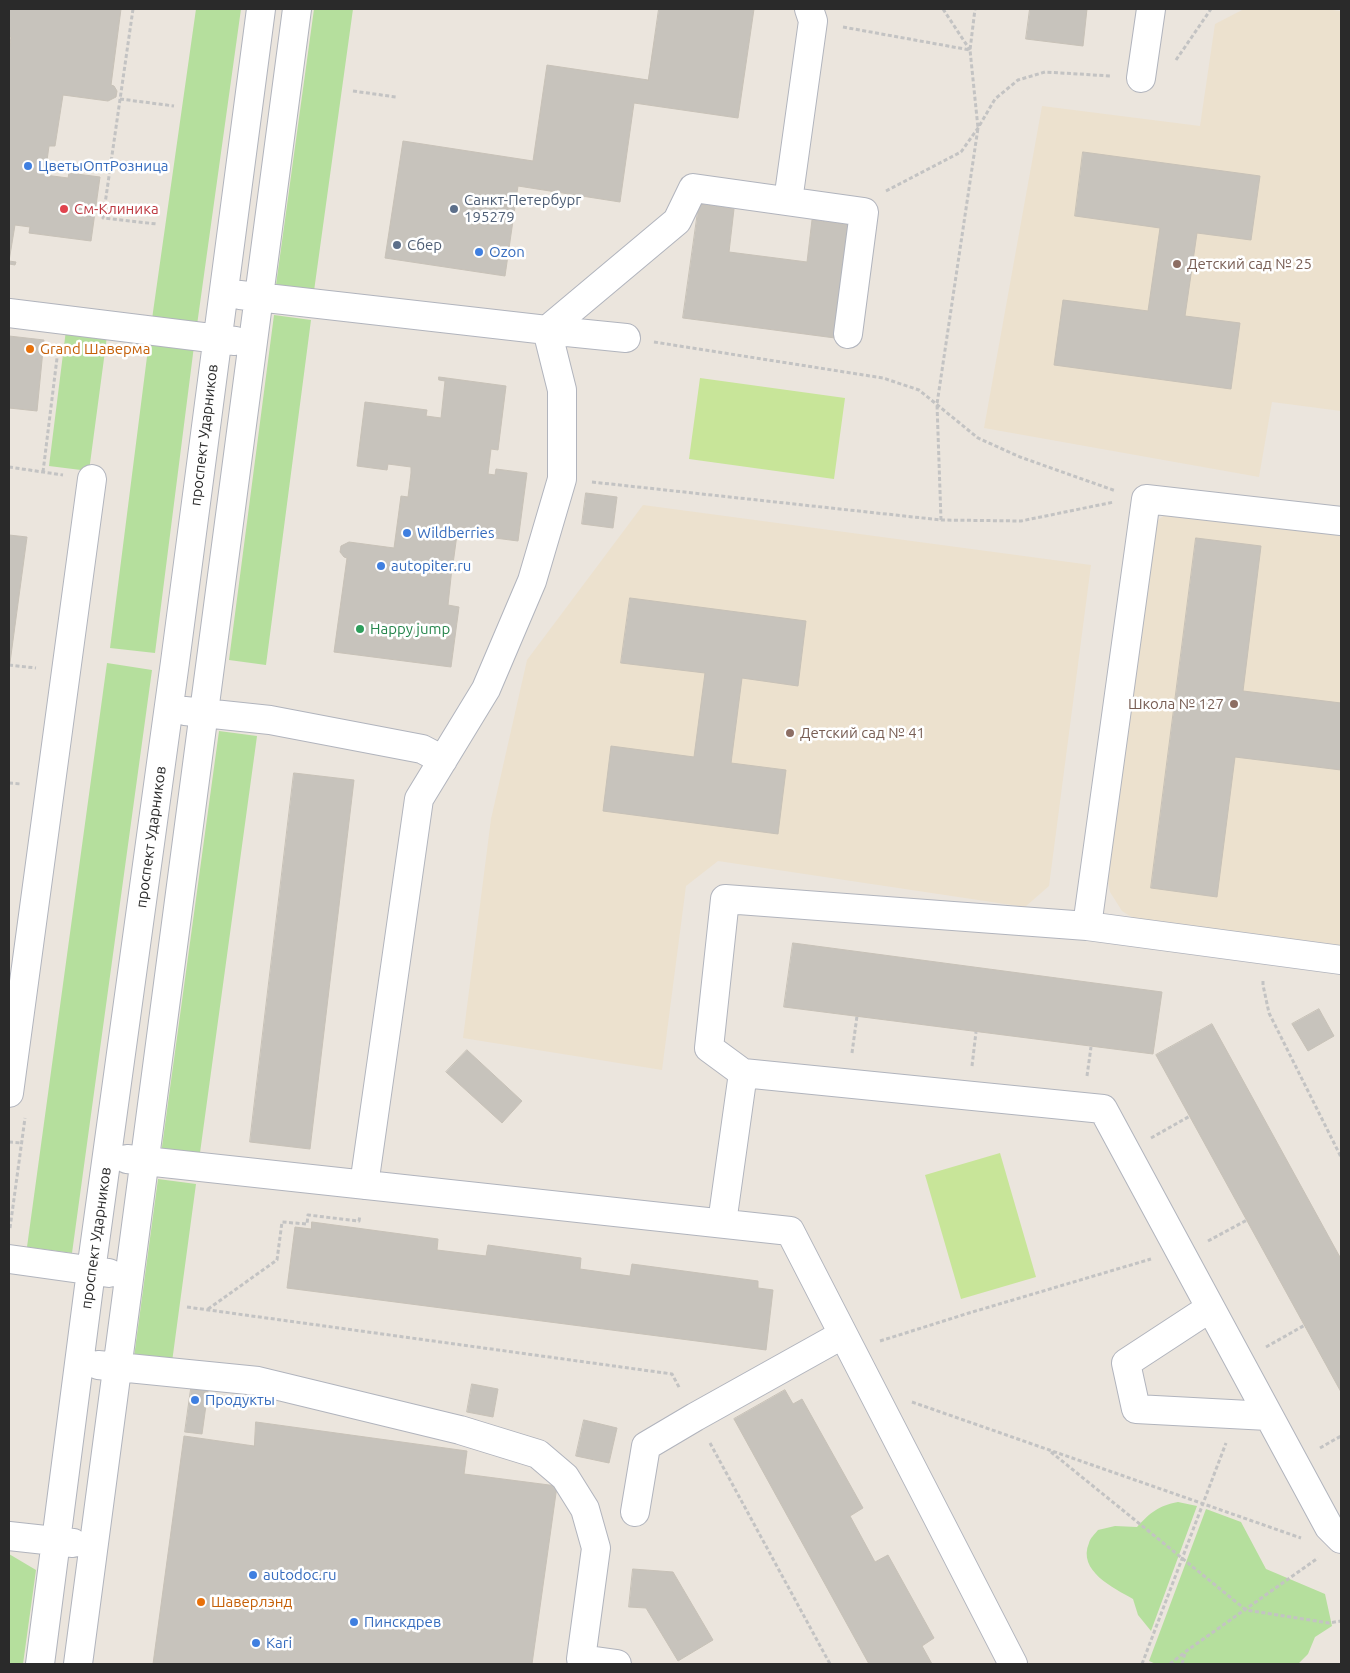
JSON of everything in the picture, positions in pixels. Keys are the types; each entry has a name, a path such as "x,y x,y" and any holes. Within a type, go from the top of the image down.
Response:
{"street":[{"name":"проспект Ударников","path":"40,1664 261,9"},
{"path":"78,1664 297,9"},
{"path":"1141,78 1151,9"},
{"path":"788,201 811,15"},
{"path":"547,330 677,221 693,188 864,212 848,334"},
{"path":"223,293 626,338"},
{"path":"9,313 252,344"},
{"path":"364,1185 419,799 486,689 532,581 562,479 562,390 547,330"},
{"path":"9,1093 92,479"},
{"path":"1087,926 1140,498 1341,521"},
{"path":"168,709 270,720 422,749 442,760"},
{"path":"1332,1547 1329,1527 1103,1109 743,1073 709,1048 725,899 1087,926 1341,960"},
{"path":"722,1223 743,1073"},
{"path":"107,1158 722,1223 790,1232 1014,1664"},
{"path":"9,1260 129,1276"},
{"path":"1210,1308 1126,1363 1136,1409 1268,1416"},
{"path":"635,1512 646,1446 695,1417 846,1343"},
{"path":"79,1363 258,1382 460,1430 538,1454 565,1477 585,1509 596,1548 581,1659 617,1664"},
{"path":"9,1536 94,1546"}],"path":[{"path":"133,9 103,218 157,224"},
{"path":"943,9 970,50"},
{"path":"941,520 937,404 978,128 970,50 975,9"},
{"path":"864,212 880,195 961,152 995,99 1018,80 1046,72 1163,79 1211,9"},
{"path":"811,15 970,50"},
{"path":"352,92 396,97"},
{"path":"120,99 174,106"},
{"path":"43,472 62,320"},
{"path":"626,338 883,378 919,390 978,438 1020,457 1140,498"},
{"path":"562,479 941,520 1021,521 1140,498"},
{"path":"1268,950 1262,985 1269,1013 1341,1157"},
{"path":"848,1083 857,1016"},
{"path":"1126,1152 1190,1116"},
{"path":"9,1142 21,1143"},
{"path":"208,1310 277,1260 282,1222 307,1224 308,1215 359,1221"},
{"path":"846,1343 969,1312 1164,1255 1182,1255 1247,1220"},
{"path":"187,1307 672,1374 830,1664"},
{"path":"1240,1362 1305,1325"},
{"path":"869,1387 1303,1539"},
{"path":"1142,1664 1237,1414"},
{"path":"1049,1450 1246,1610 1329,1623 1341,1621"},
{"path":"1170,1664 1332,1547"},
{"path":"1182,1664 1185,1652"}],"shaded area":[{"name":"Детский сад № 25","path":"1244,9 1324,9 1341,11 1341,411 1272,402 1259,477 984,428 1042,106 1200,126 1215,24"},
{"name":"Детский сад № 41","path":"643,505 1091,565 1049,886 1025,907 718,861 686,886 662,1070 463,1038 491,819 527,660"},
{"name":"Школа № 127","path":"1166,514 1341,530 1341,949 1141,923 1122,911 1110,892 1106,871 1154,523"}],"green space":[{"path":"196,9 241,9 197,325 152,319"},
{"path":"314,9 353,9 314,291 276,285"},
{"path":"274,315 311,320 266,665 229,660"},
{"path":"66,330 107,336 89,471 49,466"},
{"path":"149,341 194,346 155,653 110,648"},
{"path":"700,378 845,398 834,479 689,459"},
{"path":"107,663 152,670 72,1253 27,1247"},
{"path":"219,731 257,736 199,1160 161,1154"},
{"path":"1000,1153 1036,1277 961,1299 925,1175"},
{"path":"158,1179 196,1184 172,1362 134,1357"},
{"path":"1178,1502 1197,1506 1151,1631 1138,1615 1133,1599 1116,1590 1093,1570 1088,1562 1089,1543 1098,1530 1115,1526 1137,1527 1155,1510"},
{"path":"1206,1509 1241,1522 1266,1569 1325,1594 1332,1626 1315,1637 1308,1654 1298,1664 1156,1664 1149,1661"},
{"path":"9,1554 36,1570 23,1664 9,1664"}],"building":[{"path":"9,9 121,9 111,85 117,91 116,97 108,101 63,95 55,146 49,146 45,175 68,178 69,173 100,177 91,241 29,233 30,227 15,225 9,261 9,50 11,37 9,37"},
{"path":"659,9 754,9 738,118 634,103 620,202 518,186 505,276 385,258 403,141 533,161 547,65 648,80"},
{"path":"1030,9 1087,9 1083,46 1026,39"},
{"path":"1083,152 1260,176 1251,240 1197,233 1185,316 1240,323 1231,389 1054,365 1063,300 1148,311 1160,228 1075,216"},
{"path":"699,204 734,209 729,252 807,262 812,220 850,225 835,338 683,318"},
{"path":"9,261 16,262 15,265 9,264"},
{"path":"9,336 44,340 37,411 9,408"},
{"path":"439,377 506,386 498,450 491,449 488,474 495,475 496,469 527,473 518,541 487,537 487,531 458,527 453,564 459,565 459,568 452,568 448,605 459,607 451,667 334,652 347,558 340,552 341,546 349,542 394,548 401,496 408,497 411,473 411,467 388,464 387,470 357,466 365,402 427,410 426,416 441,418 445,381 439,380"},
{"path":"586,493 617,497 613,528 582,524"},
{"path":"9,535 27,537 9,670"},
{"path":"1196,538 1261,546 1243,691 1341,703 1341,770 1235,757 1217,897 1151,888"},
{"path":"630,598 806,621 798,686 742,678 731,763 786,770 778,834 603,811 611,746 694,757 705,673 621,663"},
{"path":"294,773 354,780 310,1149 250,1142"},
{"path":"793,943 1162,992 1153,1054 784,1007"},
{"path":"1319,1009 1334,1036 1308,1051 1292,1024"},
{"path":"1212,1024 1341,1259 1341,1392 1156,1055"},
{"path":"467,1050 522,1101 502,1123 446,1072"},
{"path":"312,1222 438,1239 437,1250 486,1256 488,1245 581,1258 580,1269 630,1276 632,1264 758,1281 758,1288 773,1290 766,1350 287,1288 295,1227 311,1229"},
{"path":"472,1384 498,1389 493,1417 467,1412"},
{"path":"191,1389 208,1391 202,1434 185,1432"},
{"path":"785,1390 793,1404 802,1399 863,1508 850,1516 875,1562 888,1555 934,1638 922,1646 932,1664 869,1664 734,1419"},
{"path":"584,1420 617,1428 609,1463 576,1456"},
{"path":"256,1422 467,1451 464,1474 557,1486 532,1664 153,1664 184,1436 254,1446"},
{"path":"633,1569 673,1572 713,1640 678,1661 646,1608 629,1607"}],"place":[{"name":"ЦветыОптРозница","path":"28,166"},
{"name":"См-Клиника","path":"64,209"},
{"name":"Санкт-Петербург 195279","path":"454,209"},
{"name":"Сбер","path":"397,245"},
{"name":"Ozon","path":"479,252"},
{"name":"Детский сад № 25","path":"1177,264"},
{"name":"Grand Шаверма","path":"30,349"},
{"name":"Wildberries","path":"407,533"},
{"name":"autopiter.ru","path":"381,566"},
{"name":"Happy jump","path":"360,629"},
{"name":"Школа № 127","path":"1234,704"},
{"name":"Детский сад № 41","path":"790,733"},
{"name":"Продукты","path":"195,1400"},
{"name":"autodoc.ru","path":"253,1575"},
{"name":"Шаверлэнд","path":"201,1602"},
{"name":"Пинскдрев","path":"354,1622"},
{"name":"Kari","path":"256,1643"}]}
